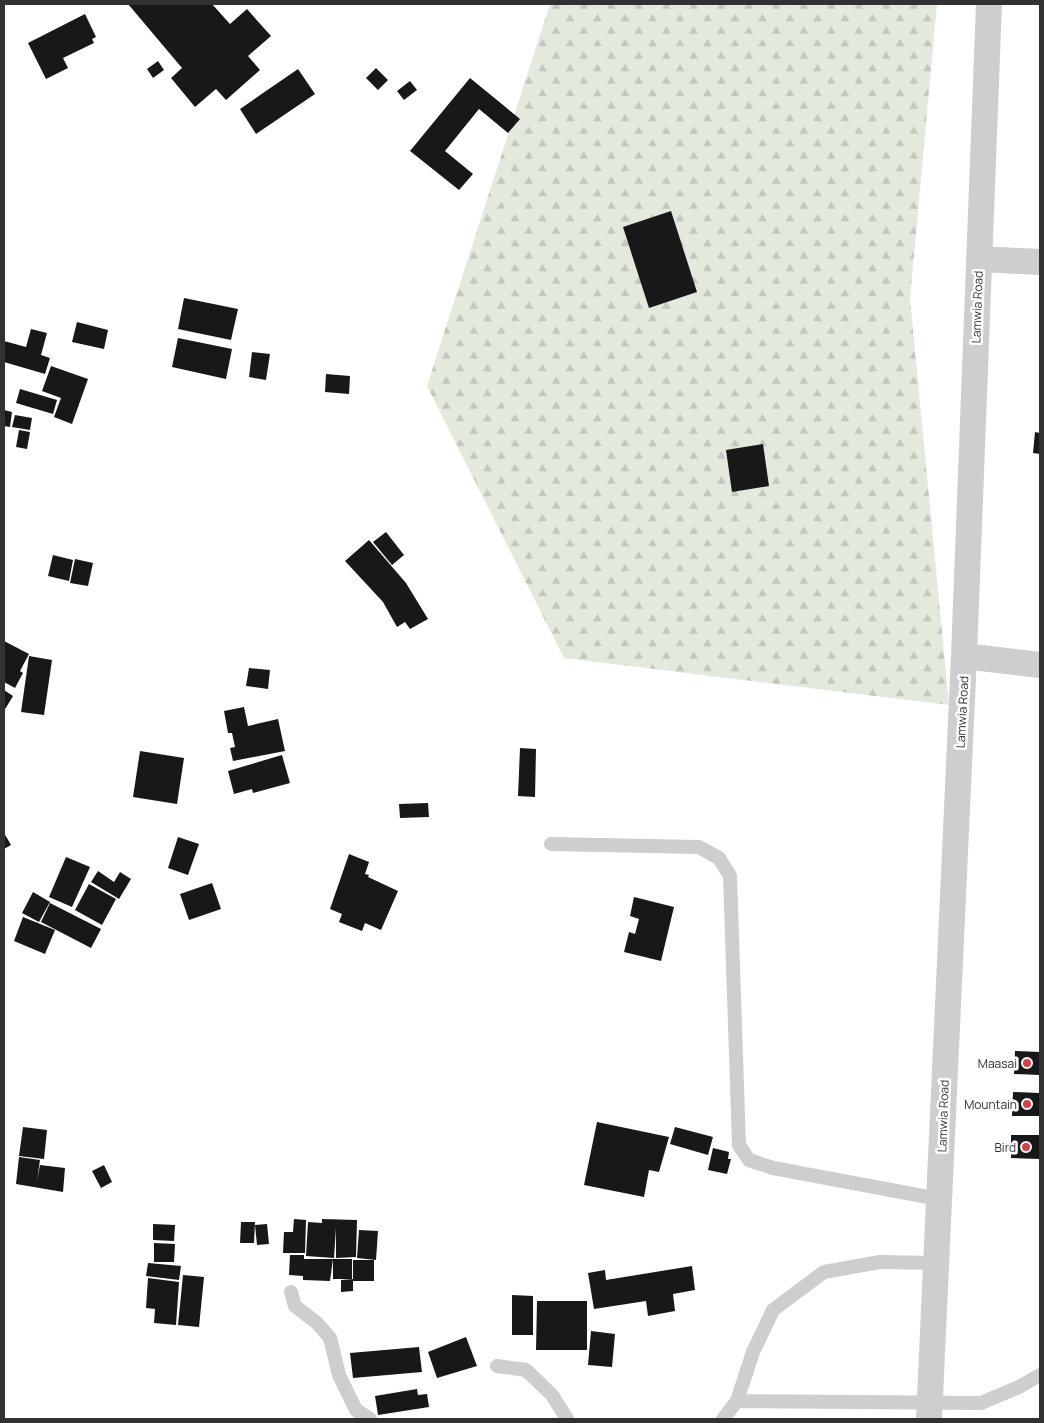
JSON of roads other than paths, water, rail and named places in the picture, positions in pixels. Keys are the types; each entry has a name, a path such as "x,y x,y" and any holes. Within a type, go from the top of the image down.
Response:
{"street":[{"name":"Lamwia Road","path":"929,1412 964,656 989,4"},
{"path":"979,259 1040,262"},
{"path":"964,656 1040,665"}],"lane":[{"path":"551,844 699,846 719,858 730,876 739,1145 749,1160 773,1168 939,1198"},
{"path":"723,1419 738,1401 752,1352 773,1310 824,1272 880,1262 936,1262"},
{"path":"291,1292 295,1306 317,1323 330,1338 339,1375 356,1410 370,1419"},
{"path":"497,1366 526,1370 552,1395 567,1419"},
{"path":"738,1401 929,1412 980,1403 1019,1387 1040,1375"}],"place":[{"name":"Maasai","path":"1027,1063"},
{"name":"Mountain","path":"1027,1104"},
{"name":"Bird","path":"1026,1147"}]}
